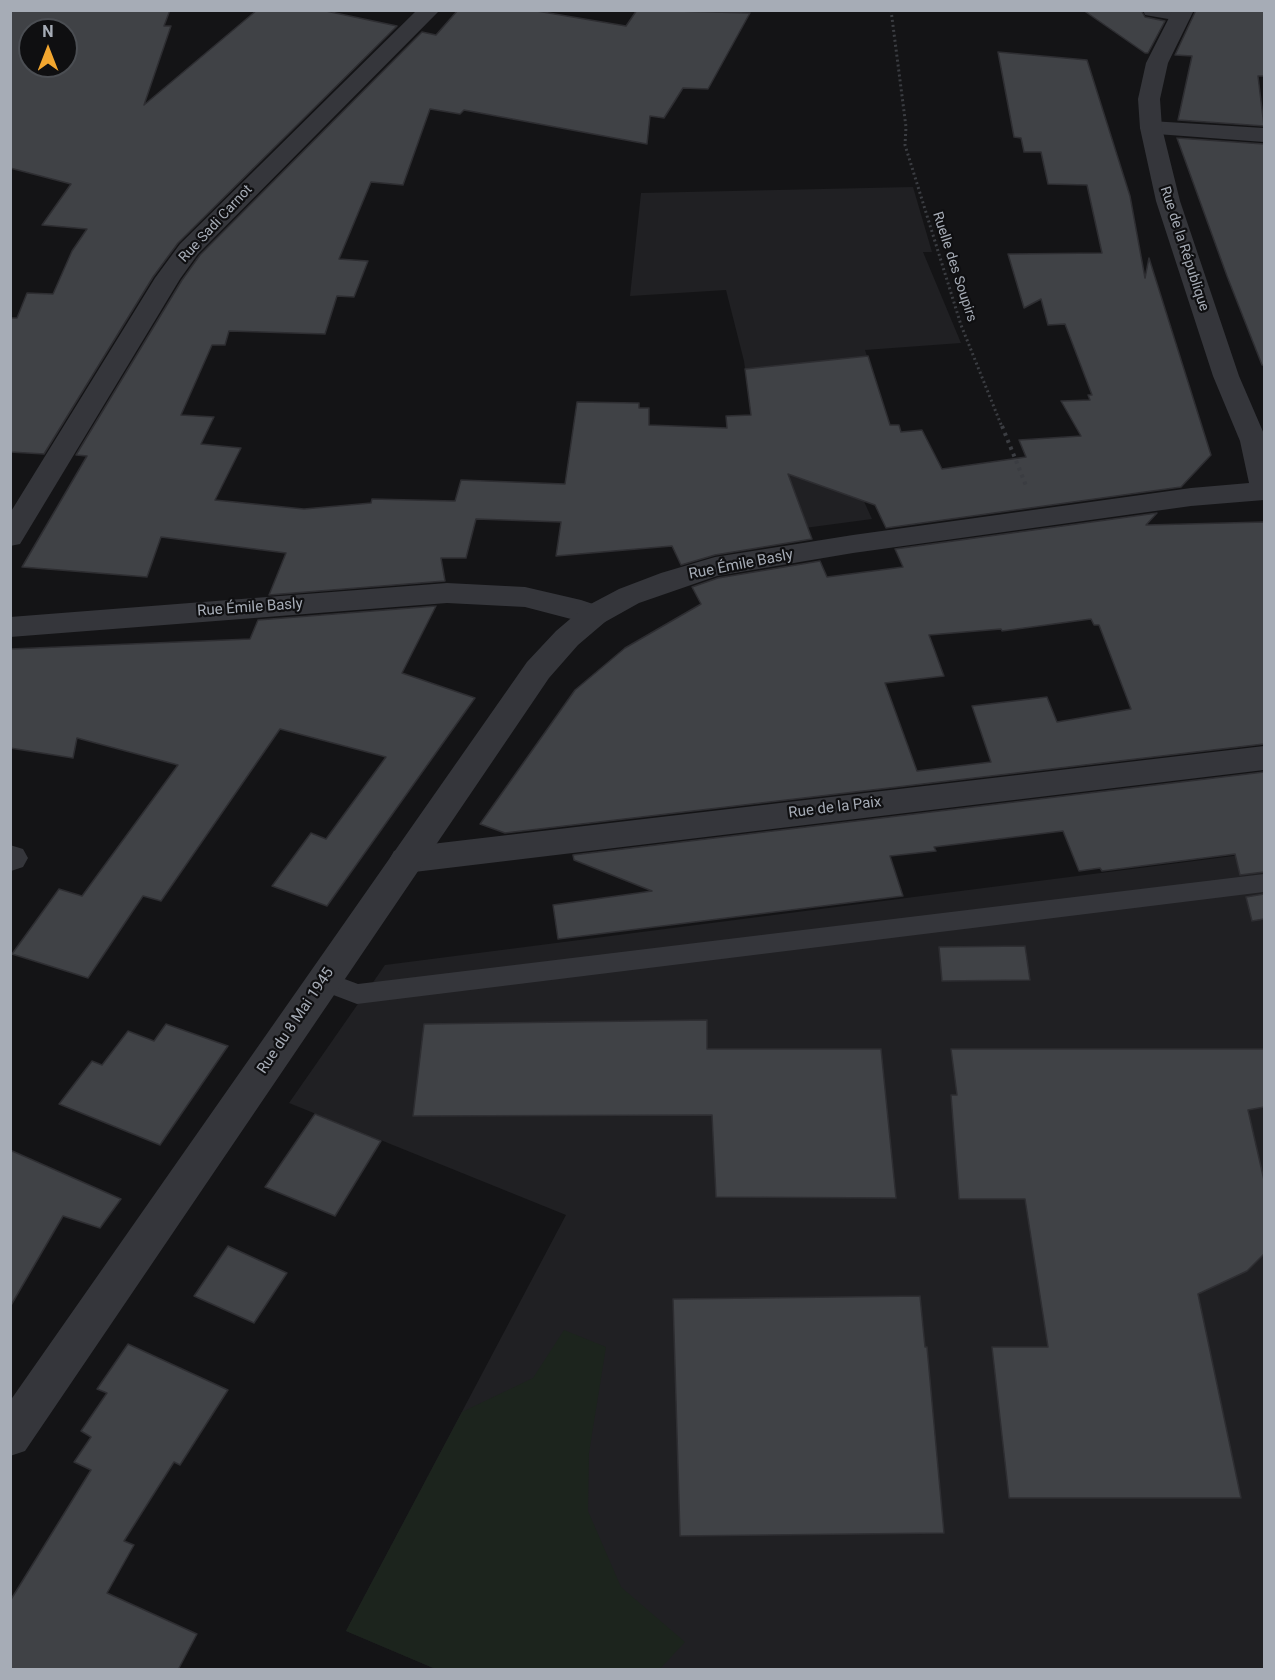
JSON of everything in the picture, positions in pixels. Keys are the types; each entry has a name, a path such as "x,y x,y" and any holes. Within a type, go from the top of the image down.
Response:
{"street":[{"name":"Rue Sadi Carnot","path":"10,537 162,288 189,249 430,10"},
{"path":"1153,10 1182,13"},
{"name":"Rue de la République","path":"1182,13 1157,63 1149,99 1150,128 1168,201 1226,376 1254,441 1264,489"},
{"path":"1150,128 1264,135"},
{"name":"Rue Émile Basly","path":"10,627 447,593 525,597 571,607 594,615 629,596 715,567 853,544 1264,489"},
{"name":"Rue du 8 Mai 1945","path":"10,1437 538,670 567,638 594,615"},
{"name":"Rue de la Paix","path":"406,860 1264,758"}],"lane":[{"path":"323,981 357,994 1264,884"}],"path":[{"name":"Ruelle des Soupirs","path":"891,10 906,127 905,145 961,325 1040,519"}],"shaded area":[{"path":"913,187 932,252 923,252 961,343 865,350 901,457 857,486 872,519 767,533 744,361 726,290 630,296 641,193"},
{"path":"1264,852 1264,1669 438,1670 346,1631 566,1215 289,1103 385,965"},
{"path":"564,1330 606,1347 589,1453 588,1511 621,1587 685,1642 660,1669 438,1670 346,1631 462,1412 533,1378"}],"building":[{"path":"10,10 170,10 164,26 171,26 144,105 257,10 326,11 397,26 178,243 153,277 44,454 10,452 10,318 17,318 27,293 53,294 72,251 87,229 42,225 71,184 10,168"},
{"path":"458,10 531,10 626,26 637,10 750,13 708,89 683,88 664,118 650,116 647,144 464,110 460,114 430,109 403,185 371,182 339,259 368,261 354,297 337,296 325,334 229,331 225,345 212,345 181,415 214,417 201,444 241,448 215,500 304,509 371,503 372,499 455,501 461,480 565,484 577,402 639,403 639,408 649,408 649,425 727,428 726,416 751,415 745,369 868,356 890,425 899,425 901,432 922,430 942,469 1026,457 1019,440 1081,436 1061,401 1090,400 1088,395 1092,395 1065,324 1048,325 1041,299 1024,308 1008,254 1102,253 1087,185 1048,184 1041,152 1024,152 1021,138 1014,137 998,52 1087,60 1130,196 1145,278 1149,258 1211,455 1181,487 886,528 875,505 788,474 812,539 715,555 681,565 672,546 556,556 561,522 476,519 466,558 441,558 445,581 269,595 286,553 161,537 147,577 22,567 87,456 76,455 182,280 200,255 422,32 436,35"},
{"path":"1083,10 1141,10 1145,17 1165,21 1148,53 1145,53"},
{"path":"1196,10 1264,10 1264,76 1258,76 1264,126 1178,120 1192,56 1175,55"},
{"path":"1177,138 1264,144 1264,365 1262,365 1227,276"},
{"path":"1157,513 1146,525 1264,522 1264,744 505,833 480,824 575,690 625,648 701,604 692,587 718,578 820,561 827,577 903,567 895,549","holes":["1091,619 1094,625 1099,625 1131,709 1057,722 1047,697 972,706 991,762 917,771 885,683 944,676 929,635 1001,629 1002,631"]},
{"path":"436,606 402,673 475,698 327,906 272,886 311,833 326,839 386,757 280,729 161,901 143,896 88,978 12,954 59,889 82,896 178,765 77,738 73,758 10,748 10,649 250,639 258,620"},
{"path":"1264,772 1264,872 1240,875 1235,854 1102,871 1100,868 1079,871 1063,831 934,847 936,851 890,856 903,896 558,939 553,905 652,891 574,860 573,855"},
{"path":"1264,894 1264,919 1252,921 1246,897"},
{"path":"1025,946 1030,980 942,981 939,947"},
{"path":"707,1020 707,1049 881,1049 896,1198 716,1197 712,1115 413,1116 424,1024"},
{"path":"166,1024 228,1046 160,1145 59,1104 92,1061 102,1065 128,1031 154,1041"},
{"path":"951,1049 1264,1049 1264,1107 1248,1110 1264,1180 1264,1254 1247,1271 1198,1294 1241,1498 1009,1498 992,1347 1048,1347 1025,1199 959,1199 951,1095 957,1095"},
{"path":"315,1114 381,1141 335,1216 265,1187"},
{"path":"10,1150 121,1199 100,1228 63,1216 10,1307"},
{"path":"228,1246 287,1273 254,1323 194,1296"},
{"path":"920,1296 925,1347 927,1347 944,1533 680,1536 673,1299"},
{"path":"128,1344 228,1390 180,1465 174,1462 124,1541 134,1545 107,1593 197,1634 178,1670 10,1670 10,1601 91,1470 74,1462 91,1437 81,1431 107,1393 97,1389"}]}
